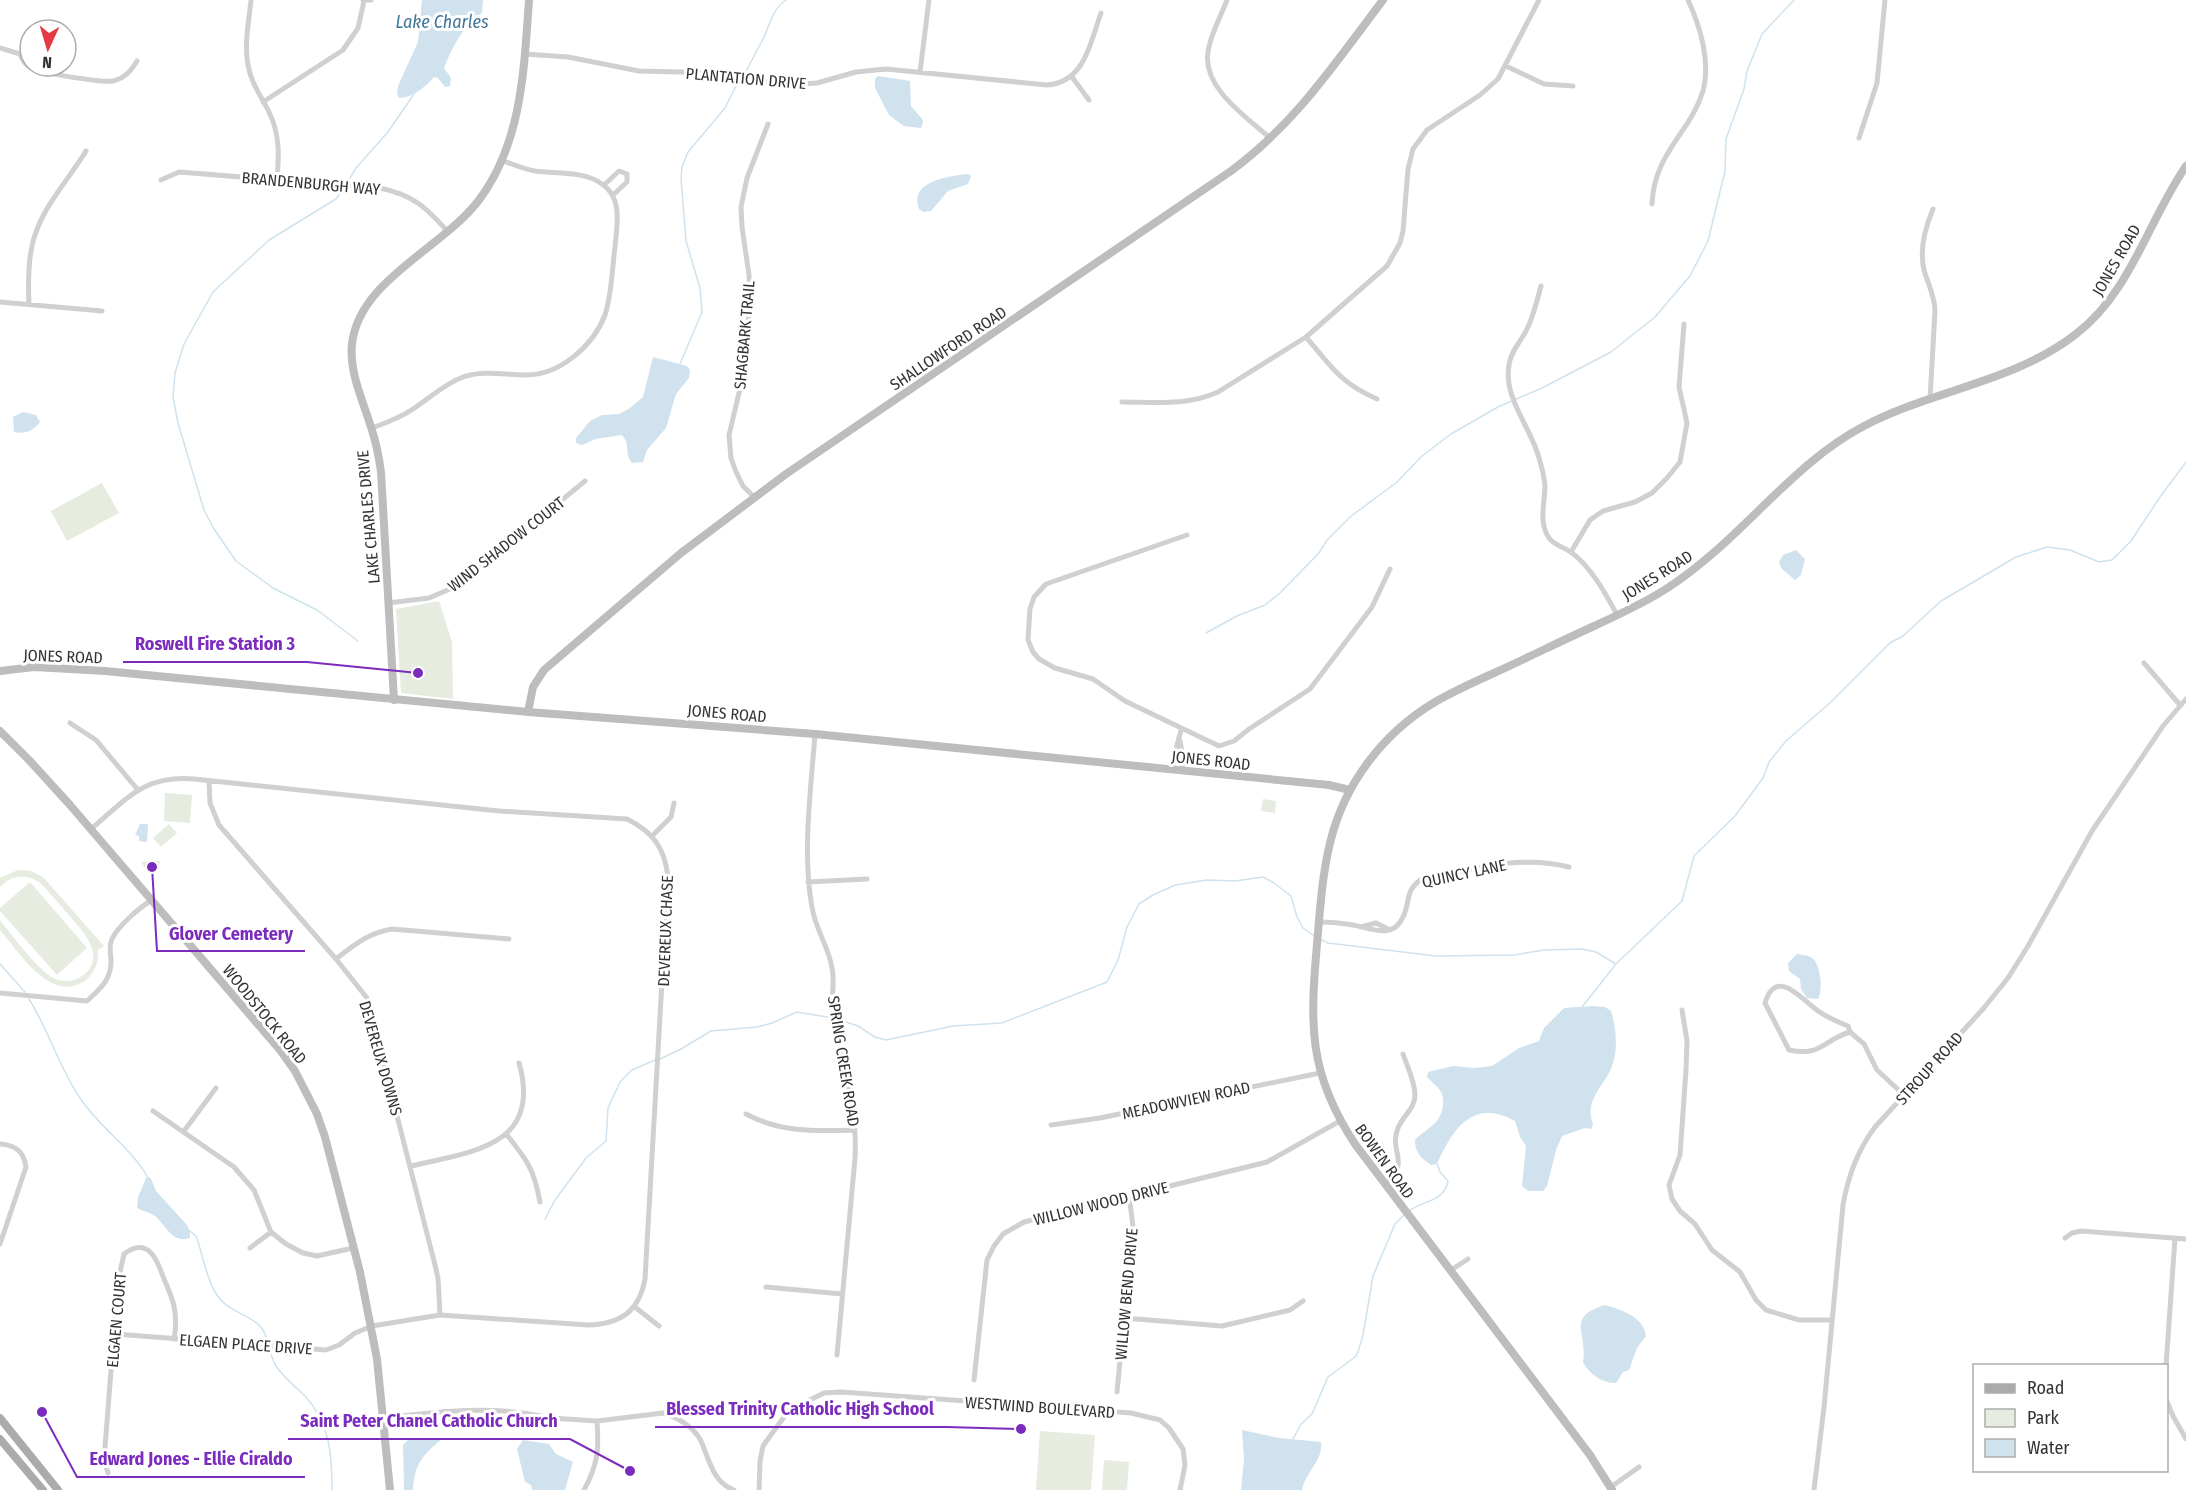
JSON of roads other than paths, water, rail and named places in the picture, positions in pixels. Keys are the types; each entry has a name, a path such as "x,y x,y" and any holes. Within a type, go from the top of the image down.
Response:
{"main road":[{"path":"0,1418 58,1490"},
{"path":"0,1439 43,1490"}],"street":[{"path":"251,0 248,65 256,90 272,119 278,138 277,180"},
{"path":"263,102 343,50 358,28 363,0 371,0"},
{"name":"LAKE CHARLES DRIVE","path":"394,700 381,472 372,428 353,364 352,343 358,321 366,305 378,290 464,218 479,200 501,160 518,108 529,0"},
{"path":"920,72 928,0"},
{"path":"1227,0 1207,53 1210,77 1218,90 1271,139"},
{"name":"SHALLOWFORD ROAD","path":"528,712 533,687 544,670 681,553 754,497 1232,171 1271,139 1308,99 1383,0"},
{"path":"1122,402 1182,402 1204,398 1306,337 1379,275 1394,256 1403,231 1409,161 1419,139 1442,119 1487,90 1498,79 1539,0"},
{"path":"1652,204 1654,186 1660,168 1698,104 1705,80 1704,52 1688,0"},
{"path":"1859,138 1877,83 1885,0"},
{"path":"1091,97 1072,77 1084,62 1101,13"},
{"path":"0,48 20,54 24,63 39,72 97,82 115,81 129,74 137,61"},
{"name":"PLANTATION DRIVE","path":"525,54 568,57 639,71 721,73 785,85 817,84 871,69 1047,85 1061,83 1072,77"},
{"path":"1506,66 1544,84 1573,86"},
{"name":"SHAGBARK TRAIL","path":"754,497 743,486 735,472 729,442 730,427 743,376 750,304 741,207 747,178 768,124"},
{"path":"29,304 31,258 35,235 45,212 86,151"},
{"path":"372,428 405,415 444,387 463,377 488,372 541,374 559,367 575,355 597,331 608,302 617,214 613,195 604,185 590,178 535,171 501,160"},
{"name":"JONES ROAD","path":"0,671 34,667 105,671 528,712 815,734 1329,785 1350,790 1381,746 1423,710 1667,588 1717,552 1803,470 1842,439 1873,421 2038,358 2064,343 2086,326 2122,284 2163,202 2186,166"},
{"path":"604,185 619,171 627,174 627,182 613,195"},
{"name":"BRANDENBURGH WAY","path":"161,180 179,172 380,188 397,192 423,206 448,232"},
{"path":"1930,399 1935,311 1922,249 1933,209"},
{"path":"1541,286 1530,323 1512,351 1507,379 1511,394 1539,456 1545,485 1543,527 1550,540 1571,552 1590,573 1617,615"},
{"path":"0,302 102,311"},
{"path":"1571,552 1590,520 1603,511 1635,502 1652,493 1680,462 1687,423 1679,387 1684,324"},
{"path":"1306,337 1345,382 1377,399"},
{"name":"WIND SHADOW COURT","path":"388,603 429,598 457,586 585,481"},
{"path":"1187,536 1046,584 1039,590 1032,603 1028,634 1033,652 1047,665 1093,679 1125,701 1164,718 1181,730 1212,744 1225,746 1310,689 1372,607 1390,569"},
{"path":"2144,663 2180,705"},
{"name":"STROUP ROAD","path":"1814,1490 1843,1205 1849,1177 1866,1139 2008,978 2092,831 2163,726 2186,699"},
{"path":"70,723 96,740 138,790"},
{"path":"1181,730 1182,771"},
{"name":"WOODSTOCK ROAD","path":"0,731 92,829 280,1050 295,1071 314,1107 325,1137 372,1326 387,1424 390,1490"},
{"name":"SPRING CREEK ROAD","path":"815,734 808,882 814,920 832,967 833,1009 855,1130 855,1158 837,1355"},
{"path":"1173,770 1174,757 1180,741"},
{"name":"DEVEREUX CHASE","path":"92,829 138,790 162,779 175,777 499,810 627,819 641,826 652,836 664,854 668,876 645,1279 634,1307"},
{"name":"DEVEREUX DOWNS","path":"209,781 210,804 219,825 367,998 438,1278 440,1315"},
{"name":"BOWEN ROAD","path":"1350,790 1330,841 1319,922 1312,1015 1314,1044 1328,1097 1340,1121 1385,1184 1590,1455 1612,1489"},
{"path":"652,836 671,817 674,803"},
{"name":"QUINCY LANE","path":"1319,922 1360,927 1376,923 1390,930 1397,927 1403,918 1407,895 1412,886 1420,880 1499,863 1545,862 1569,867"},
{"path":"808,882 867,879"},
{"path":"0,993 87,1000 110,976 110,945 113,937 129,919 152,900"},
{"path":"336,959 361,939 378,931 392,929 509,939"},
{"path":"1850,1032 1837,1036 1816,1051 1803,1053 1789,1050 1765,1004 1767,995 1774,988 1785,987 1795,990 1820,1012 1848,1026 1850,1032 1864,1044 1877,1070 1904,1095"},
{"path":"1682,1010 1687,1041 1686,1070 1680,1155 1669,1185 1672,1199 1680,1211 1700,1230 1712,1250 1740,1272 1756,1300 1766,1310 1799,1320 1832,1320"},
{"path":"1835,1020 1837,1036"},
{"path":"1385,1184 1397,1171 1399,1162 1395,1140 1398,1127 1416,1098 1415,1088 1403,1054"},
{"path":"411,1166 478,1150 507,1135 518,1118 522,1105 524,1088 519,1063"},
{"name":"MEADOWVIEW ROAD","path":"1051,1125 1100,1119 1320,1073"},
{"path":"184,1131 216,1088"},
{"path":"153,1110 234,1167 248,1181 271,1232 286,1244 303,1253 317,1256 353,1248"},
{"path":"746,1114 767,1124 789,1130 855,1130"},
{"name":"WILLOW WOOD DRIVE","path":"974,1380 985,1268 998,1240 1010,1229 1024,1222 1267,1162 1340,1121"},
{"path":"507,1135 528,1163 540,1202"},
{"path":"0,1144 17,1149 24,1157 26,1167 0,1244"},
{"name":"WILLOW BEND DRIVE","path":"1117,1392 1133,1226 1129,1196"},
{"path":"2065,1238 2081,1231 2186,1239"},
{"path":"250,1248 271,1232"},
{"path":"2166,1364 2175,1238"},
{"name":"ELGAEN COURT","path":"108,1473 104,1460 120,1263 123,1254 138,1247 153,1254 174,1305 174,1339"},
{"path":"1451,1270 1468,1259"},
{"path":"766,1287 842,1294"},
{"path":"1124,1318 1222,1326 1290,1310 1303,1301"},
{"path":"372,1326 440,1315 596,1325 614,1321 634,1307 659,1326"},
{"name":"ELGAEN PLACE DRIVE","path":"115,1334 326,1350 372,1326"},
{"name":"WESTWIND BOULEVARD","path":"759,1490 760,1461 764,1446 789,1410 824,1393 841,1392 1122,1413 1160,1420 1169,1428 1183,1449 1185,1465 1180,1490"},
{"path":"2168,1404 2186,1439"},
{"path":"387,1424 393,1417 484,1410 597,1421 655,1414 670,1415 692,1430 701,1442 712,1471 721,1483 734,1490"},
{"path":"584,1490 598,1457 597,1421"},
{"path":"1612,1489 1639,1467"}],"water":[{"name":"Lake Charles","path":"422,0 483,0 482,13 464,30 447,60 444,68 451,78 450,86 445,87 438,78 434,77 418,91 399,98 398,86 418,42"},
{"path":"878,76 910,81 911,106 923,120 922,127 904,126 889,115 875,88 875,79"},
{"path":"968,174 971,176 968,184 948,191 931,211 923,212 919,209 917,200 919,192 925,186 951,176"},
{"path":"653,357 687,366 690,370 689,378 676,394 666,428 647,450 643,462 632,463 628,456 626,441 621,435 596,439 582,445 576,443 576,438 590,421 602,415 619,414 643,397"},
{"path":"23,412 36,415 40,422 28,431 14,432 13,417"},
{"path":"1796,550 1805,559 1801,575 1795,580 1782,569 1779,562 1783,555"},
{"path":"140,824 148,824 147,842 139,841 139,836 135,835"},
{"path":"1797,954 1810,957 1815,961 1821,984 1818,999 1807,998 1801,989 1800,979 1789,971 1788,963"},
{"path":"1605,1007 1611,1011 1616,1037 1615,1057 1610,1071 1593,1099 1591,1129 1585,1128 1562,1136 1547,1186 1543,1191 1528,1191 1522,1186 1526,1146 1520,1137 1515,1121 1500,1115 1487,1113 1476,1115 1466,1121 1450,1139 1437,1164 1431,1165 1417,1152 1415,1140 1437,1121 1443,1104 1441,1092 1427,1077 1428,1072 1453,1066 1474,1068 1492,1066 1519,1048 1539,1041 1544,1028 1564,1008"},
{"path":"147,1176 151,1179 156,1191 187,1225 190,1238 174,1236 155,1216 137,1208 138,1197"},
{"path":"1605,1305 1637,1319 1646,1336 1637,1348 1629,1370 1623,1372 1616,1383 1606,1382 1597,1377 1583,1362 1582,1321 1585,1315"},
{"path":"1242,1430 1279,1438 1321,1442 1320,1454 1302,1490 1241,1490 1244,1459"},
{"path":"409,1439 442,1439 421,1461 415,1474 413,1490 404,1490 403,1445"},
{"path":"523,1440 549,1444 556,1454 573,1462 565,1490 532,1490 531,1485 525,1482 517,1449"}],"waterway":[{"path":"744,75 774,13 786,0"},
{"path":"1206,633 1237,616 1265,605 1280,593 1350,517 1397,482 1422,456 1451,434 1498,407 1542,388 1611,352 1655,317 1690,276 1708,241 1725,171 1726,139 1744,89 1747,71 1762,34 1794,0"},
{"path":"680,364 702,312 700,288 686,241 682,167 688,152 725,108 742,79"},
{"path":"347,183 356,168 388,132 414,94"},
{"path":"345,187 336,199 269,240 213,292 184,344 175,373 173,397 178,423 204,510 236,561 273,588 317,610 358,641"},
{"path":"1582,1007 1616,964 1682,901 1694,856 1735,816 1763,778 1769,762 1786,741 1831,702 1890,643 1903,636 1941,601 2016,557 2047,547 2070,550 2099,562 2112,560 2131,541 2186,462"},
{"path":"837,1019 858,1026 875,1037 886,1040 953,1026 1002,1023 1107,982 1118,960 1127,927 1139,904 1175,885 1207,880 1235,881 1263,877 1291,896 1303,928 1316,937"},
{"path":"1320,939 1328,943 1436,956 1514,955 1544,950 1582,949 1596,952 1616,964"},
{"path":"0,964 25,992"},
{"path":"29,999 80,1098 147,1176"},
{"path":"660,1059 711,1031 757,1027 797,1012 833,1018"},
{"path":"545,1219 555,1200 586,1158 606,1141 608,1108 620,1082 632,1070 655,1060"},
{"path":"1409,1211 1438,1197 1446,1188 1448,1181 1440,1172 1437,1164"},
{"path":"1293,1439 1301,1424 1312,1414 1328,1377 1355,1357 1358,1352 1373,1276 1395,1224 1405,1214"},
{"path":"190,1231 196,1236 209,1279 219,1298 259,1325 267,1339 276,1366 305,1396 320,1417 330,1452 332,1490"}],"place":[{"name":"Roswell Fire Station 3","path":"418,673"},
{"name":"Glover Cemetery","path":"152,867"},
{"name":"Edward Jones - Ellie Ciraldo","path":"42,1412"},
{"name":"Blessed Trinity Catholic High School","path":"1021,1429"},
{"name":"Saint Peter Chanel Catholic Church","path":"630,1471"}]}
